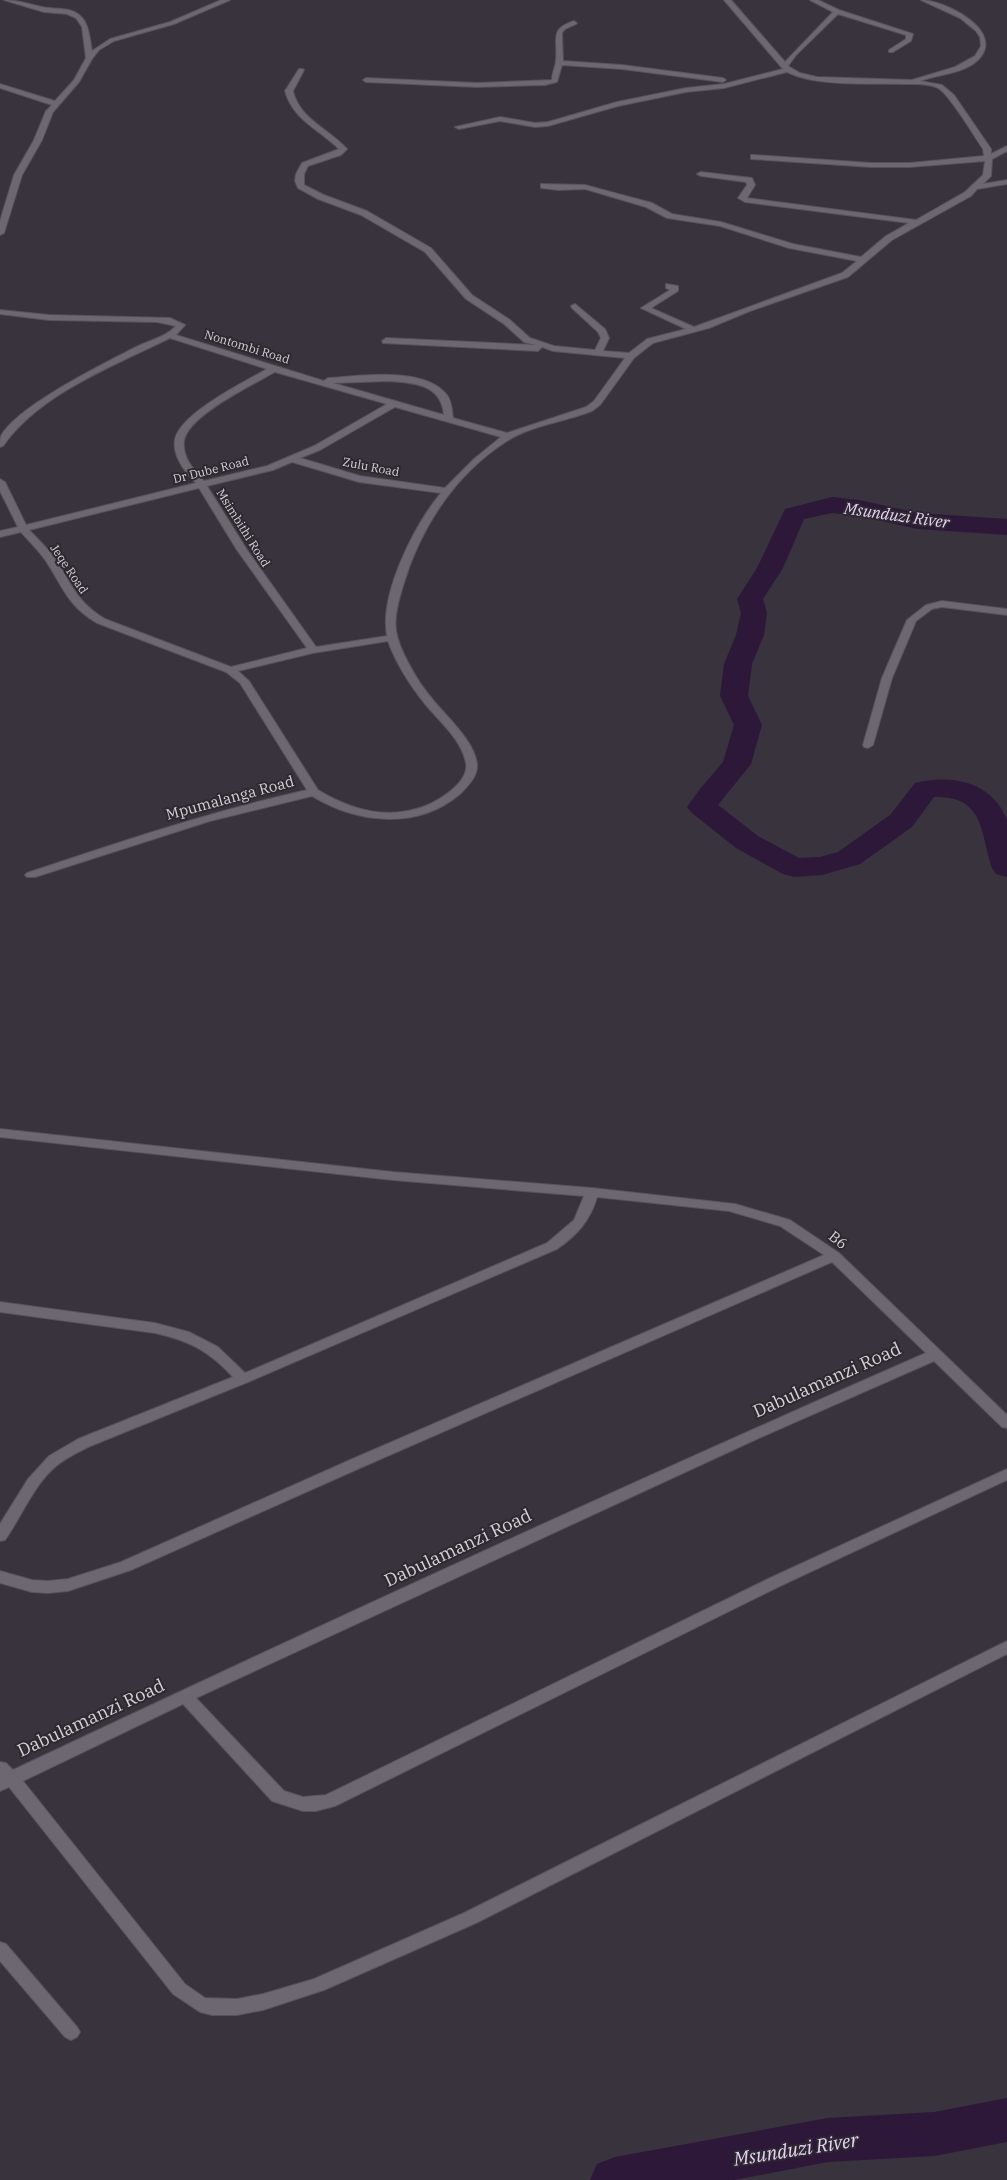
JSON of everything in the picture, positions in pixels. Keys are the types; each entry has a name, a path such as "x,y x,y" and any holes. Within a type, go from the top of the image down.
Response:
{"street":[{"path":"7,0 44,10 72,13 79,17 85,28 89,58"},
{"path":"0,233 18,175 38,140 50,111 77,81 89,58 107,42 172,23 227,0"},
{"path":"727,0 786,68 798,75 817,79 910,81 936,85 945,90 989,153 987,176 978,187"},
{"path":"813,0 837,11 910,34 909,40 891,51"},
{"path":"910,81 970,64 982,53 984,46 984,37 975,25 924,0"},
{"path":"459,127 500,120 535,125 548,124 617,104 704,87 721,87 743,82 786,68 794,54 837,11"},
{"path":"366,80 477,85 545,83 555,80 556,70 560,63 559,33 563,28 574,23"},
{"path":"560,63 622,67 743,82"},
{"path":"302,70 289,91 296,109 304,118 343,149 338,153 305,165 300,174 299,181 301,186 321,197 364,213 414,241 434,256 460,288 474,301 510,324 527,340 553,348"},
{"path":"689,76 704,87"},
{"path":"0,86 56,104"},
{"path":"754,157 891,166 934,164 989,158 1007,148"},
{"path":"701,174 749,180 751,183 742,198 744,200 916,222"},
{"path":"507,436 589,410 597,403 631,356 650,341 693,329 834,279 853,270 889,238 978,187 1007,182"},
{"path":"544,186 559,188 585,187 649,205 670,216 721,224 792,246 864,260"},
{"path":"669,286 675,288 674,291 646,308 693,329"},
{"path":"575,306 602,331 605,338 597,353"},
{"path":"0,312 38,316 149,320 180,324 179,328 168,335 36,408 13,425 0,444"},
{"name":"Nontombi Road","path":"168,335 274,369 507,436"},
{"path":"386,341 553,348 631,356"},
{"name":"Msimbithi Road","path":"274,369 215,404 192,421 181,434 179,441 182,456 193,476 203,486 225,526 267,588 313,650"},
{"name":"Nontombi Road","path":"318,382 392,378 421,383 435,389 444,398 449,419"},
{"name":"Dr Dube Road","path":"0,534 203,486 270,468 318,448 393,404"},
{"name":"Mpumalanga Road","path":"31,875 206,818 260,803 314,792 334,804 352,810 373,815 407,816 438,805 455,794 465,782 472,768 470,759 460,740 418,687 401,660 391,638 392,610 406,560 417,536 446,491 507,436"},
{"name":"Zulu Road","path":"293,459 359,479 446,491"},
{"name":"Jeqe Road","path":"0,482 23,528 49,558 74,600 86,612 101,621 230,670"},
{"path":"868,745 885,684 912,620 929,607 942,604 1007,612"},
{"path":"230,670 313,650 391,638"},
{"path":"230,670 244,681 251,691 314,792"},
{"name":"B6","path":"0,1133 393,1176 700,1203 758,1214 785,1223 834,1256 1007,1423"},
{"path":"0,1536 17,1512 33,1481 58,1457 83,1443 243,1379 552,1246 572,1233 579,1224 586,1213 592,1192"},
{"path":"0,1577 32,1586 48,1588 75,1583 126,1566 355,1464 834,1256"},
{"path":"0,1307 179,1333 209,1345 243,1379"},
{"name":"Dabulamanzi Road","path":"4,1777 185,1696 754,1434 936,1354"},
{"path":"185,1696 278,1796 303,1804 329,1801 775,1582 1007,1474"},
{"path":"4,1777 179,1989 200,2004 212,2007 237,2008 318,1985 470,1918 1007,1648"},
{"path":"0,1949 71,2032"}],"waterway":[{"name":"Msunduzi River","path":"1007,527 918,521 859,508 832,505 794,514 770,568 750,599 754,613 750,635 738,664 734,696 748,725 737,764 702,807 747,842 794,868 822,866 849,858 901,821 925,789 958,790 974,795 986,806 1007,868"},
{"name":"Msunduzi River","path":"615,2180 828,2140 934,2134 1007,2120"}]}
